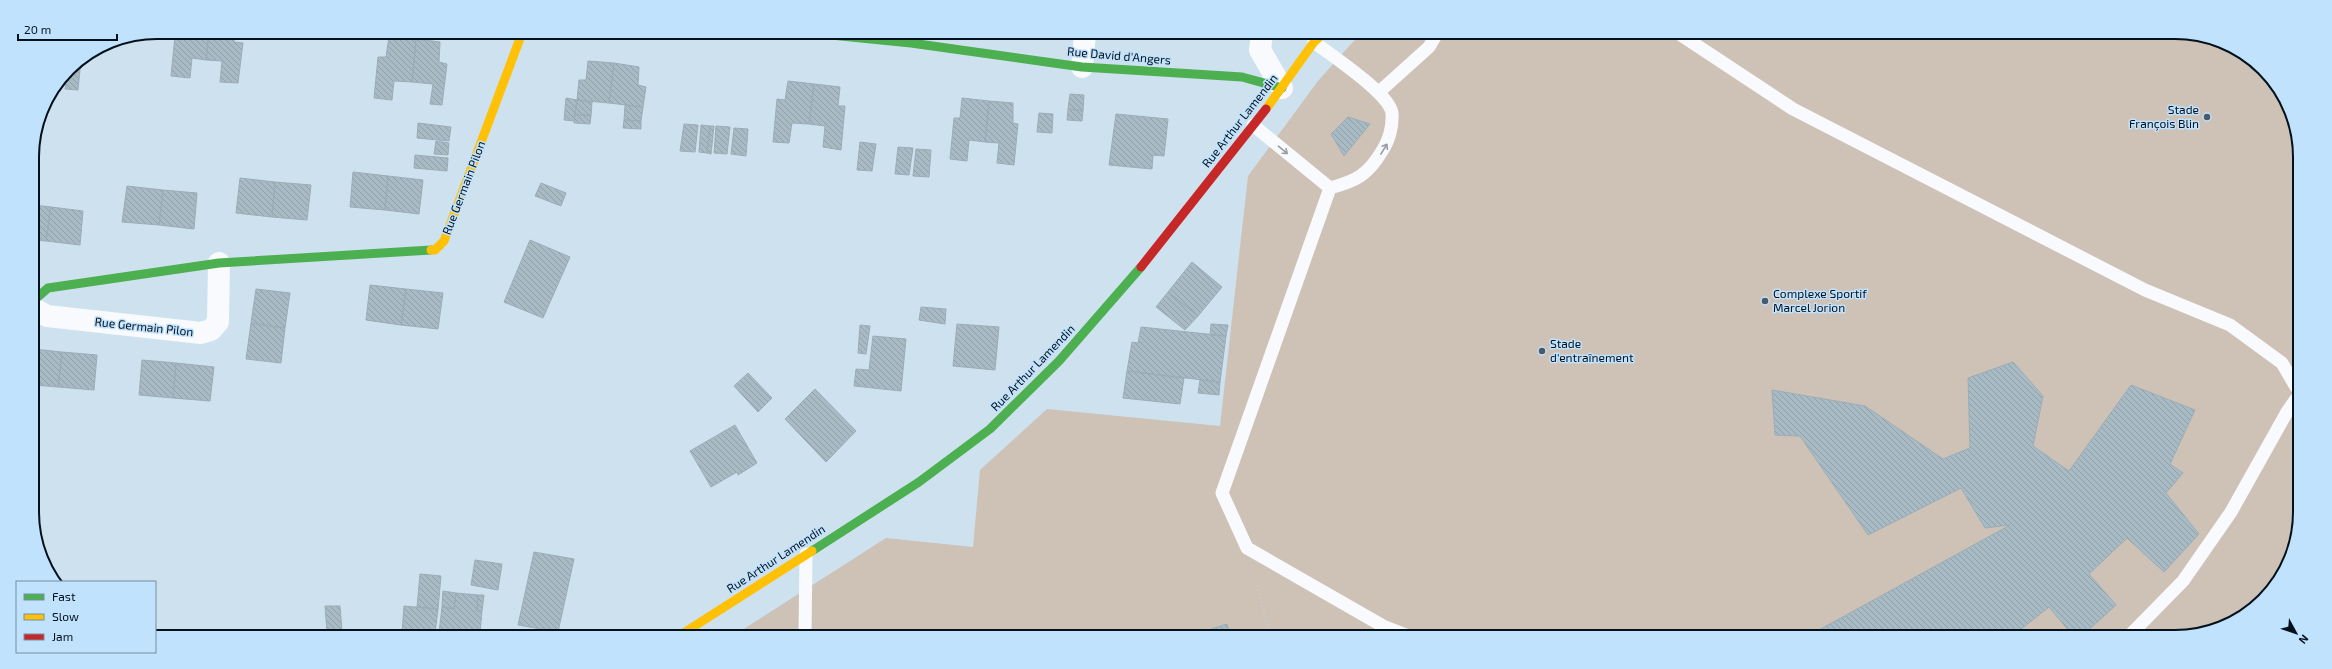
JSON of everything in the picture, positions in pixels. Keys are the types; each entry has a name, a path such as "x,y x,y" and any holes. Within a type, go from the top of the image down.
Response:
{"street":[{"name":"Rue Germain Pilon","path":"39,295 48,288 219,263 435,250 444,241 520,39"},
{"name":"Rue David d'Angers","path":"917,39 1082,67 1242,77 1282,88"},
{"path":"1082,67 1085,39"},
{"path":"1261,39 1260,50 1282,88"},
{"name":"Rue Arthur Lamendin","path":"688,630 919,482 990,429 1059,361 1134,276 1282,88 1317,39"},
{"name":"Rue Germain Pilon","path":"39,311 47,316 201,333 211,330 218,322 219,263"}],"lane":[{"path":"1319,39 1379,92 1392,113 1389,141 1375,162 1353,182 1330,188"},
{"path":"1379,92 1429,47 1434,39"},
{"path":"1687,39 1793,109 2145,290 2230,325 2282,363 2293,382"},
{"path":"1253,124 1330,188"},
{"path":"1330,188 1222,493 1247,548 1383,626 1393,630"},
{"path":"2135,630 2183,581 2231,512 2293,403"},
{"path":"805,630 806,554"}],"path":[{"path":"1247,548 1269,630"}],"shaded area":[{"name":"Complexe Sportif Marcel Jorion","path":"1356,39 2175,39 2205,43 2234,55 2247,63 2269,85 2287,119 2293,149 2293,512 2289,542 2277,571 2269,584 2247,606 2220,621 2198,628 2183,630 742,630 886,538 973,547 980,470 1047,409 1220,426 1248,176 1318,81"}],"building":[{"path":"175,39 208,39 206,60 192,58 190,78 171,76"},
{"path":"208,39 234,39 234,42 243,43 238,83 220,82 222,61 206,60"},
{"path":"389,39 416,39 412,82 394,81 392,100 374,98 378,57 386,57"},
{"path":"416,39 440,42 439,62 447,64 442,105 430,104 433,84 412,82"},
{"path":"588,61 614,63 609,103 577,100 579,80 586,80"},
{"path":"614,63 639,67 638,85 646,87 643,107 609,103"},
{"path":"80,67 78,90 65,89 66,82"},
{"path":"788,81 814,84 809,124 792,123 789,143 773,142 777,99 785,100"},
{"path":"814,84 840,87 838,106 845,106 841,150 823,147 825,126 809,124"},
{"path":"1070,94 1084,95 1083,111 1068,109"},
{"path":"566,98 577,100 574,121 564,120"},
{"path":"962,98 989,101 985,142 969,140 967,161 950,159 954,118 960,118"},
{"path":"577,100 592,102 591,116 575,114"},
{"path":"989,101 1013,103 1013,123 1018,124 1014,165 997,163 999,143 985,142"},
{"path":"625,105 643,107 641,121 624,120"},
{"path":"1068,109 1083,111 1082,121 1067,120"},
{"path":"1039,113 1053,114 1052,133 1037,132"},
{"path":"575,114 591,116 590,124 574,123"},
{"path":"1116,114 1168,119 1164,156 1153,155 1152,169 1109,165"},
{"path":"1348,117 1370,124 1344,156 1331,134"},
{"path":"624,120 641,121 641,129 623,128"},
{"path":"418,123 451,127 449,141 417,138"},
{"path":"684,124 698,125 695,152 680,151"},
{"path":"701,125 710,126 707,153 699,152"},
{"path":"710,126 714,126 711,154 707,153"},
{"path":"716,126 730,127 727,154 714,153"},
{"path":"734,128 748,129 746,156 731,154"},
{"path":"436,141 449,143 448,155 434,154"},
{"path":"860,142 876,144 872,171 857,170"},
{"path":"898,147 913,148 909,175 895,174"},
{"path":"916,149 931,150 929,177 913,176"},
{"path":"415,155 448,158 447,171 414,168"},
{"path":"353,172 388,176 385,210 350,207"},
{"path":"388,176 423,180 419,214 385,210"},
{"path":"240,178 275,182 272,217 236,213"},
{"path":"275,182 311,185 307,220 272,217"},
{"path":"541,183 566,193 561,206 535,196"},
{"path":"127,186 163,190 159,225 122,222"},
{"path":"163,190 197,193 194,229 159,225"},
{"path":"39,206 51,207 46,241 39,240"},
{"path":"51,207 83,211 80,245 46,241"},
{"path":"530,240 570,257 543,318 504,302"},
{"path":"1192,262 1222,287 1198,316 1168,292"},
{"path":"370,285 406,289 401,325 366,320"},
{"path":"256,289 290,293 285,328 251,323"},
{"path":"406,289 443,293 438,329 401,325"},
{"path":"1168,292 1198,316 1185,330 1156,307"},
{"path":"921,307 946,309 945,324 919,320"},
{"path":"251,323 285,328 281,363 246,359"},
{"path":"957,324 999,327 995,370 953,366"},
{"path":"1211,324 1228,325 1226,336 1210,335"},
{"path":"860,325 870,326 866,354 858,353"},
{"path":"1141,327 1226,336 1220,382 1127,371 1132,342 1138,343"},
{"path":"873,336 906,339 901,391 854,386 856,369 869,370"},
{"path":"39,350 62,352 58,387 39,385"},
{"path":"62,352 97,355 94,390 58,387"},
{"path":"142,360 176,363 173,398 139,395"},
{"path":"2013,362 2043,396 2033,446 2069,471 2131,385 2195,410 2170,464 2183,473 2166,493 2199,534 2164,572 2127,538 2089,574 2116,605 2089,630 2068,630 2049,607 2020,630 1819,630 2010,525 1985,528 1961,488 1868,535 1800,436 1775,435 1772,390 1865,406 1943,459 1970,448 1968,378"},
{"path":"176,363 214,367 210,401 173,398"},
{"path":"1127,371 1184,378 1180,404 1123,398"},
{"path":"748,373 772,398 758,412 734,386"},
{"path":"1200,380 1220,382 1219,395 1198,393"},
{"path":"815,389 856,431 826,462 785,419"},
{"path":"735,425 757,463 738,475 737,472 711,487 690,451"},
{"path":"534,552 574,559 558,630 547,630 518,625"},
{"path":"475,560 502,564 498,590 471,585"},
{"path":"420,574 441,576 438,609 417,607"},
{"path":"443,591 456,593 454,609 442,607"},
{"path":"456,593 478,595 477,611 482,611 480,630 439,630 442,607 454,609"},
{"path":"478,595 484,595 482,611 477,611"},
{"path":"325,606 340,606 342,630 327,630"},
{"path":"404,606 438,609 435,630 402,630"},
{"path":"1227,624 1229,630 1208,630"}],"traffic: fast":[{"path":"871,39 911,43 1082,67 1242,77 1282,88"},
{"path":"39,296 48,288 219,263 431,250"},
{"path":"812,551 919,482 990,429 1059,361 1141,267"}],"traffic: slow":[{"path":"431,250 435,250 444,241 520,39"},
{"path":"1266,109 1317,39"},
{"path":"688,630 812,551"}],"traffic: jam":[{"path":"1141,267 1266,109"}],"place":[{"name":"Stade François Blin","path":"2207,117"},
{"name":"Complexe Sportif Marcel Jorion","path":"1765,301"},
{"name":"Stade d'entraînement","path":"1542,351"}]}
